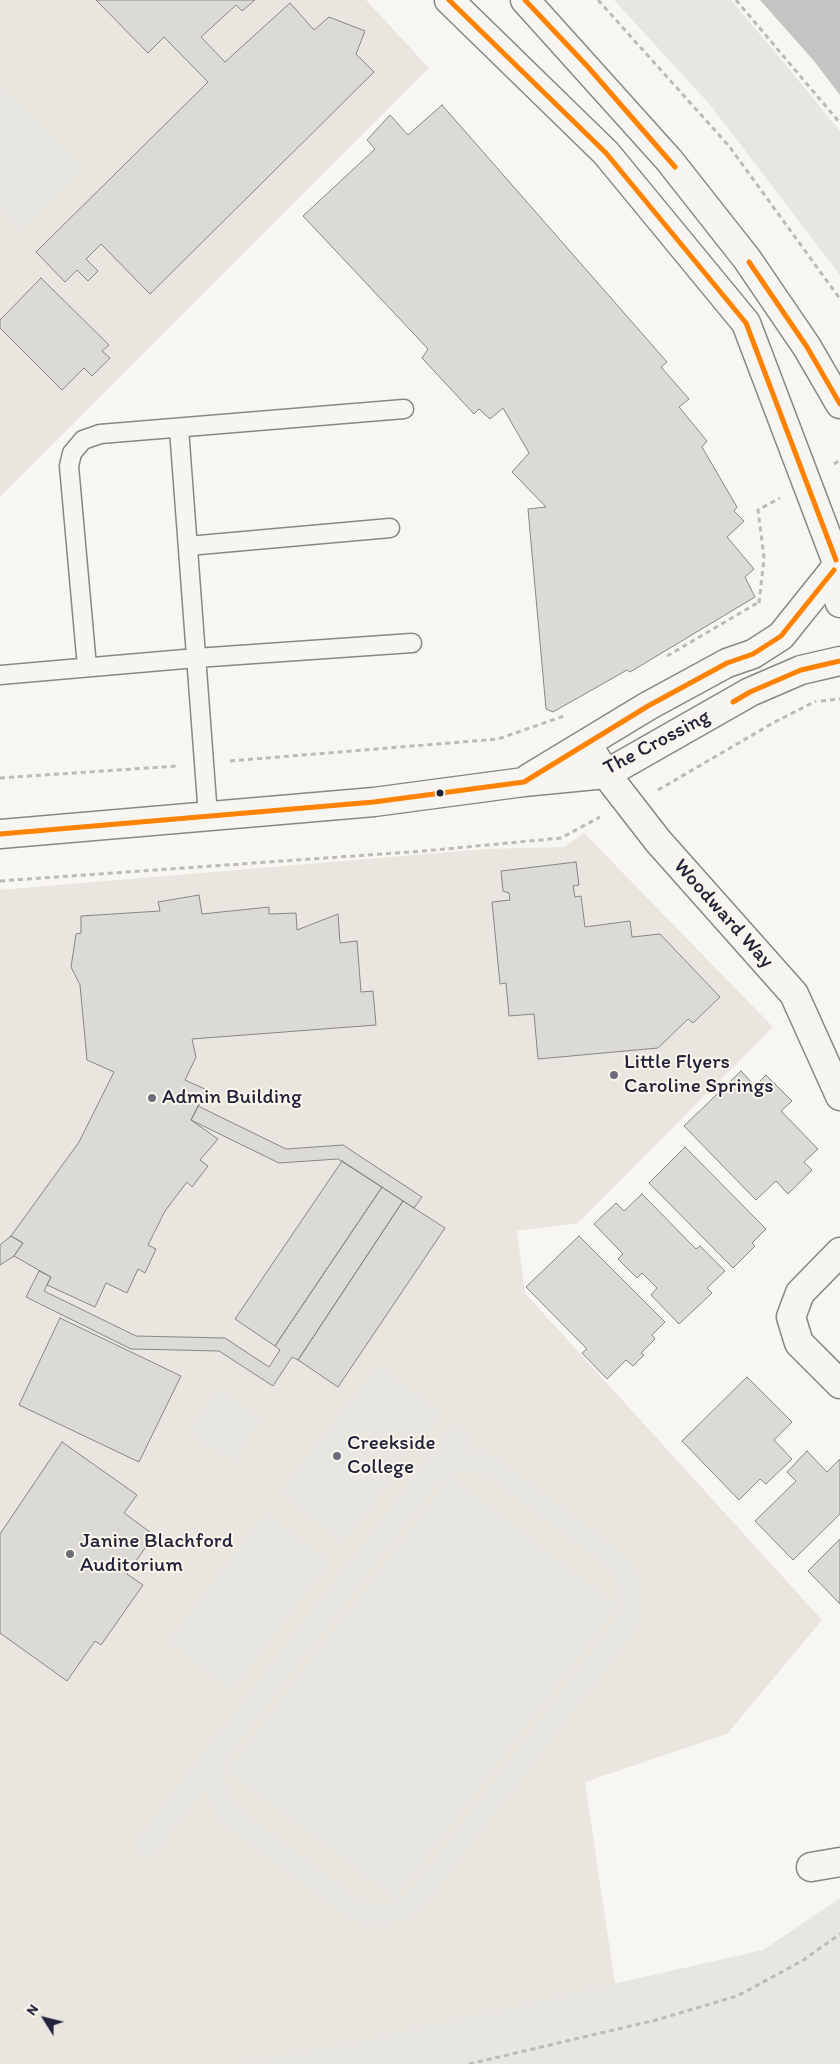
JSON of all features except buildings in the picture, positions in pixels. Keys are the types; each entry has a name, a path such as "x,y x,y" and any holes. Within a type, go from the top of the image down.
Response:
{"street":[{"path":"449,0 606,153 746,323 837,559 837,594 840,603"},
{"path":"525,0 669,160 747,259 807,347 840,404"},
{"name":"The Crossing","path":"524,782 648,706 727,663 753,654 781,636 837,559"},
{"name":"The Crossing","path":"0,834 374,802 524,782 606,774 750,692 801,670 840,660"},
{"name":"Woodward Way","path":"587,744 606,774 658,841 794,994 840,1096"},
{"path":"840,1252 800,1293 791,1317 798,1343 840,1384"},
{"path":"811,1867 840,1862"}],"lane":[{"path":"88,667 69,466 72,453 83,440 100,434 404,409"},
{"path":"179,429 208,816"},
{"path":"188,546 390,528"},
{"path":"0,674 412,643"}],"path":[{"path":"598,0 729,146 840,299"},
{"path":"736,0 840,123"},
{"path":"665,657 759,602"},
{"path":"0,778 498,739 562,717 571,712"},
{"path":"468,2064 656,2020 737,1996 802,1961 840,1934"}],"shaded area":[{"path":"0,0 366,0 429,68 0,497"},
{"path":"614,0 731,0 840,131 840,275 711,106"},
{"path":"760,0 840,0 840,95 814,61"},
{"path":"0,87 83,167 24,229 0,206"},
{"name":"Creekside College","path":"584,833 773,1027 578,1223 517,1231 525,1293 822,1620 727,1734 585,1782 615,1984 335,2047 230,2064 0,2064 0,890 485,849 564,847"},
{"path":"378,1366 441,1414 344,1541 281,1493"},
{"path":"217,1389 261,1417 234,1461 190,1433"},
{"path":"455,1425 471,1437 460,1452 483,1453 498,1459 620,1552 632,1566 639,1582 641,1599 639,1617 633,1633 429,1898 418,1910 405,1919 384,1923 364,1922 346,1915 226,1824 215,1810 205,1786 150,1859 133,1847","holes":["470,1470 489,1475 607,1565 621,1589 619,1616 416,1885 404,1896 387,1903 368,1903 355,1898 239,1809 229,1797 224,1782 226,1766 232,1750 437,1483 453,1472"]},
{"path":"451,1478 617,1606 395,1897 228,1770"},
{"path":"266,1514 329,1562 232,1689 169,1641"},
{"path":"840,1898 840,2064 230,2064 335,2047 763,1950"}],"transit line":[{"path":"449,0 606,153 746,323 836,560"},
{"path":"525,0 588,67 675,167"},
{"path":"749,262 807,347 840,404"},
{"path":"0,834 374,802 524,782 648,706 727,663 753,654 781,636 834,570"},
{"path":"733,702 750,692 801,670 840,661"}],"place":[{"name":"Little Flyers Caroline Springs","path":"614,1075"},
{"name":"Admin Building","path":"152,1098"},
{"name":"Creekside College","path":"337,1456"},
{"name":"Janine Blachford Auditorium","path":"70,1554"}]}
